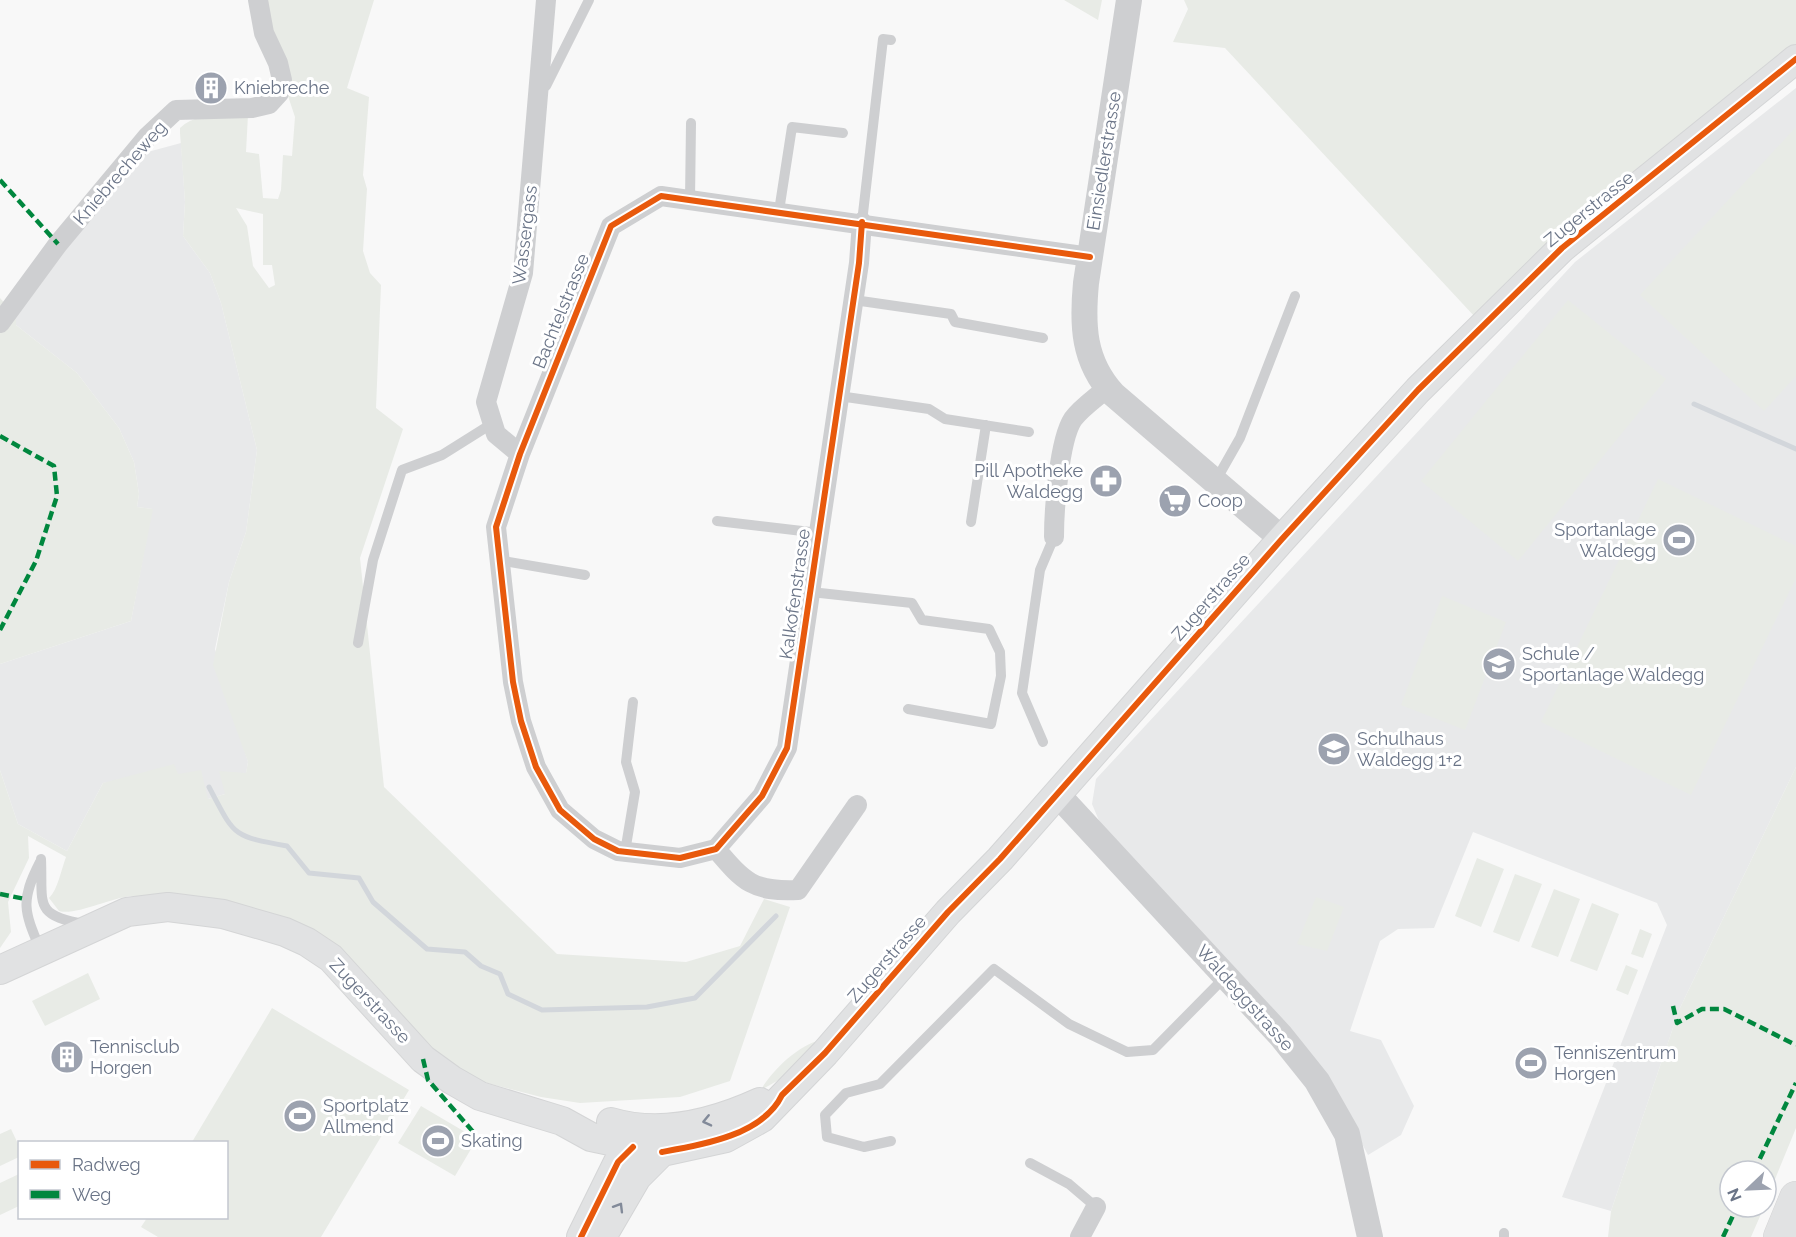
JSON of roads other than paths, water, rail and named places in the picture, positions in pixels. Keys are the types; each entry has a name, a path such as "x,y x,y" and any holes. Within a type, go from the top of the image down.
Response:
{"highway":[{"path":"1780,1237 1796,1198"}],"main road":[{"name":"Zugerstrasse","path":"0,970 94,925 127,912 168,907 223,914 285,932 307,942 331,958 423,1059 452,1080 480,1096 562,1121 592,1119 662,1152 726,1138 762,1118 825,1053 948,912 1000,859 1282,539 1418,390 1562,248 1796,59"},
{"name":"Zugerstrasse","path":"634,1138 716,1119 782,1095"},
{"path":"634,1138 637,1177"},
{"path":"581,1237 618,1162 634,1138"},
{"path":"602,1237 637,1177 662,1152"}],"street":[{"name":"Kniebrecheweg","path":"0,323 58,244 148,136 176,110 252,108 269,104 279,93 282,80 278,63 264,33 258,0"},
{"name":"Wassergass","path":"520,454 496,434 486,402 524,273 546,0"},
{"name":"Einsiedlerstrasse","path":"1129,0 1090,257 1084,309 1086,345 1096,375 1107,388 1282,539"},
{"name":"Bachtelstrasse","path":"621,851 594,839 560,810 536,767 521,721 513,682 497,560 496,527 520,454 611,226 661,196 861,222 1090,257"},
{"name":"Kalkofenstrasse","path":"716,849 762,796 787,748 854,300 861,222"},
{"path":"1054,537 1054,510 1067,432 1073,420 1107,388"},
{"name":"Waldeggstrasse","path":"1057,794 1281,1036 1317,1081 1347,1134 1370,1237"},
{"path":"621,851 680,858 716,849 742,879 771,891 798,890 857,805"},
{"path":"1080,1237 1096,1207"}],"lane":[{"path":"539,87 546,86 589,0"},
{"name":"Kalkofenstrasse","path":"861,222 887,40"},
{"path":"690,200 692,123"},
{"path":"779,211 792,126 843,133"},
{"path":"1215,482 1240,438 1295,296"},
{"path":"854,300 951,314 955,322 1043,338"},
{"path":"839,396 929,410 945,419 1029,432"},
{"path":"358,643 373,560 402,470 442,455 493,423"},
{"path":"971,522 986,425"},
{"path":"717,521 819,534"},
{"path":"1043,742 1022,693 1040,570 1054,537"},
{"path":"497,560 585,575"},
{"path":"811,592 912,603 922,620 989,629 1000,652 1001,675 991,724 908,709"},
{"path":"621,851 635,792 626,762 633,702"},
{"path":"40,951 26,912 25,899 41,860 43,901 47,912 57,919 94,925"},
{"path":"891,1141 864,1146 827,1137 825,1115 846,1094 880,1084 994,969 1069,1024 1126,1052 1153,1050 1226,976"},
{"path":"1030,1163 1069,1184 1096,1207"}],"waterway":[{"path":"1694,404 1796,449"},
{"path":"209,787 230,825 237,831 245,836 287,846 309,873 359,878 373,902 427,949 465,952 481,966 500,974 508,994 542,1010 647,1007 695,998 776,916"}],"place":[{"name":"Kniebreche","path":"211,88"},
{"name":"Pill Apotheke Waldegg","path":"1106,481"},
{"name":"Coop","path":"1175,501"},
{"name":"Sportanlage Waldegg","path":"1679,540"},
{"name":"Schule / Sportanlage Waldegg","path":"1499,664"},
{"name":"Schulhaus Waldegg 1+2","path":"1334,749"},
{"name":"Tennisclub Horgen","path":"67,1057"},
{"name":"Tenniszentrum Horgen","path":"1531,1063"},
{"name":"Sportplatz Allmend","path":"300,1116"},
{"name":"Skating","path":"438,1141"}]}
